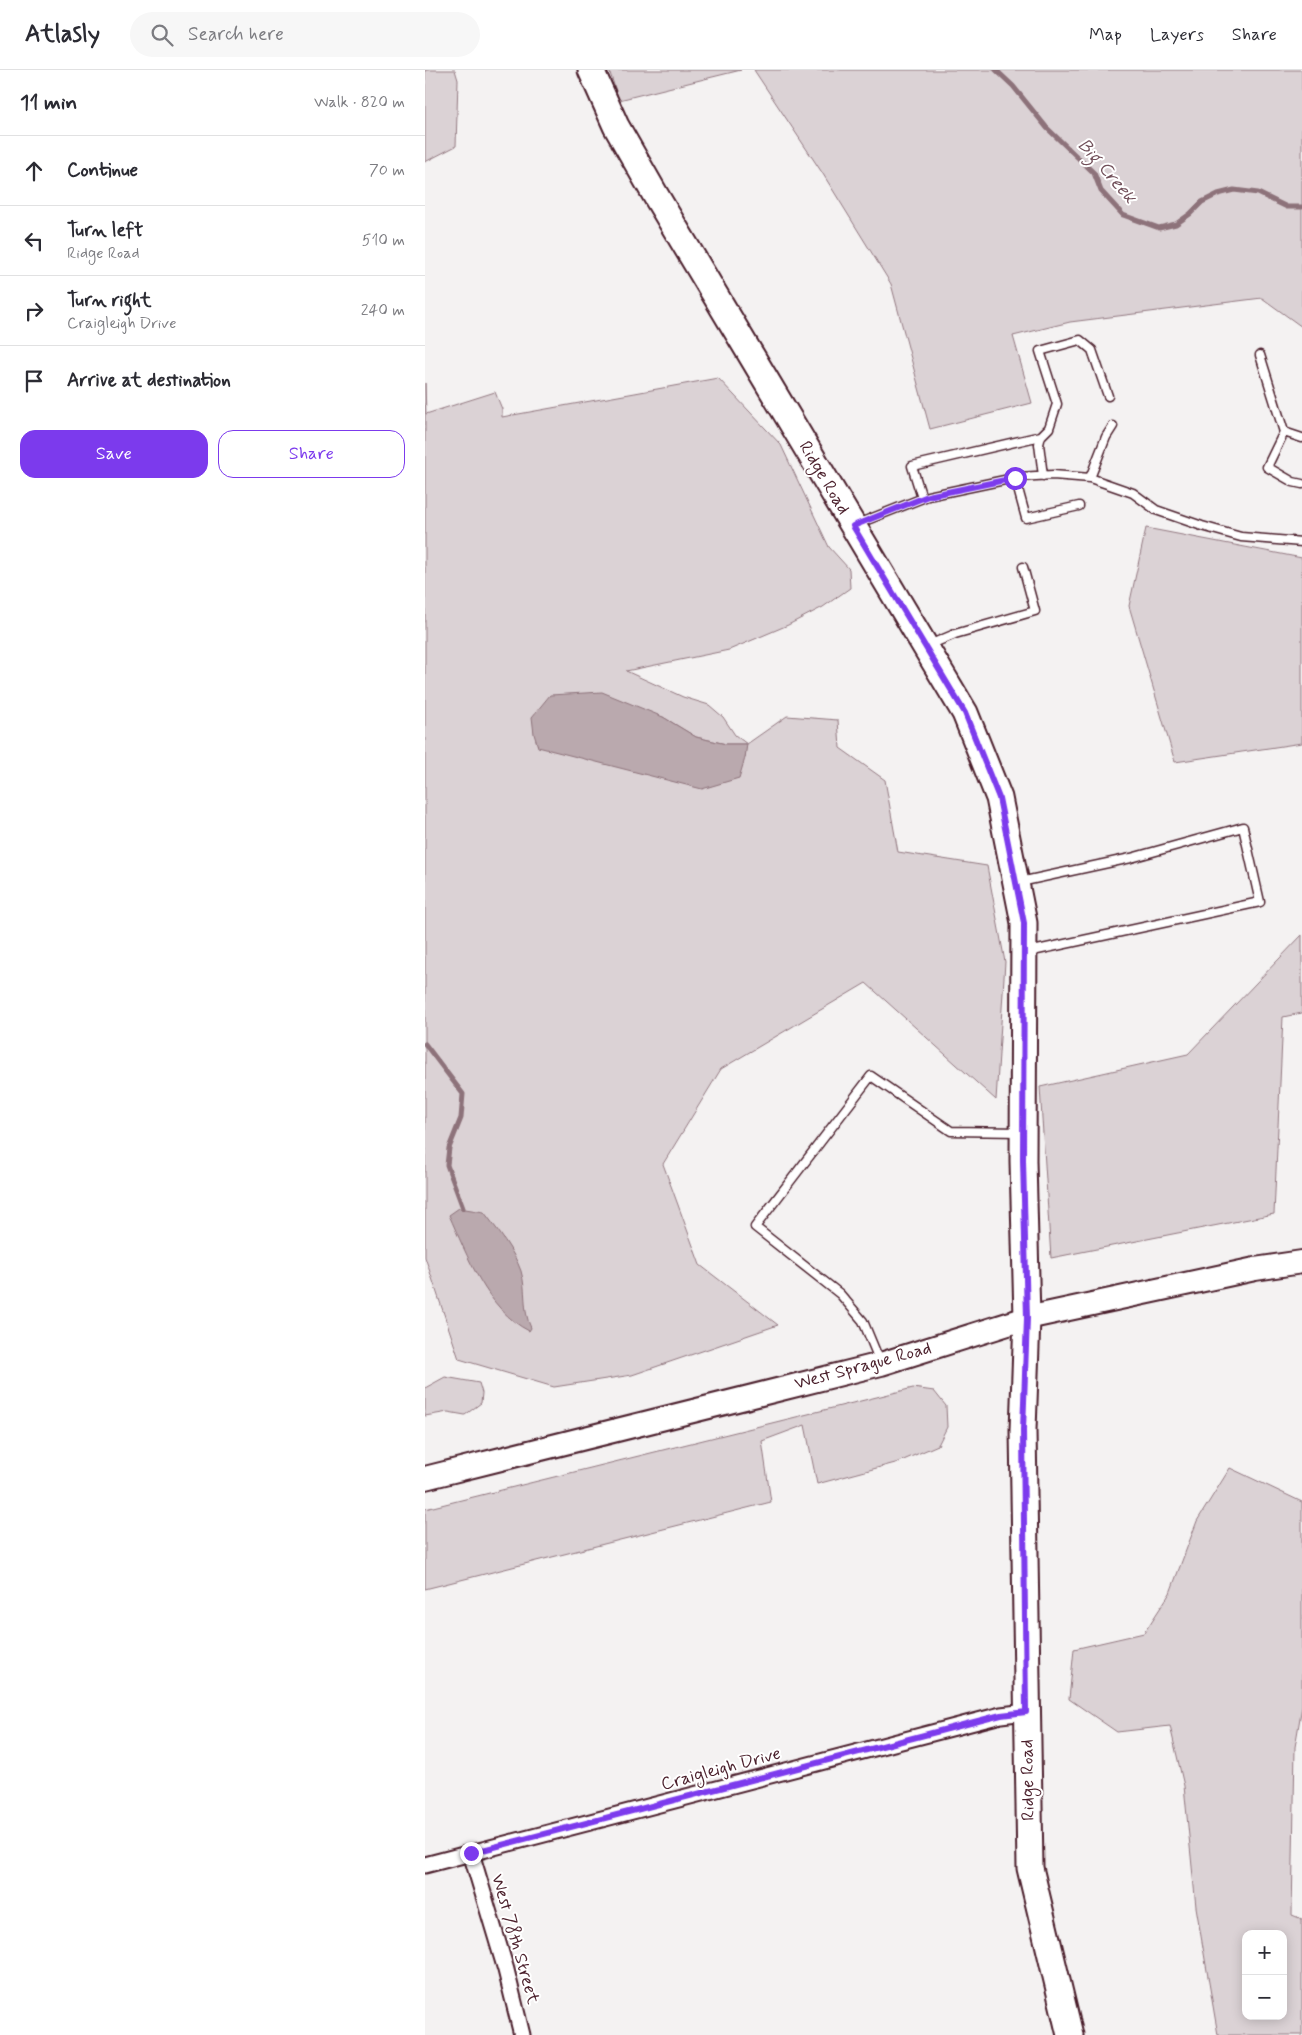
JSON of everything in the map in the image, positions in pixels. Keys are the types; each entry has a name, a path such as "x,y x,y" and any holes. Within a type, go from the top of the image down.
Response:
{"main road":[{"name":"Ridge Road","path":"591,70 616,126 651,189 965,713 999,798 1024,923 1023,1132 1027,1318 1023,1430 1026,1712 1030,1868 1070,2035"}],"street":[{"name":"West Sprague Road","path":"425,1478 881,1364 1027,1318 1255,1269 1302,1262"},
{"name":"Craigleigh Drive","path":"425,1865 1001,1715 1026,1712"},
{"name":"West 78th Street","path":"471,1853 506,1970 522,2035"}],"lane":[{"path":"1043,476 1039,444 1041,436 1049,428 1057,404 1040,351 1080,340 1087,344 1092,350 1108,396"},
{"path":"1260,354 1284,432 1267,466 1293,482 1302,484"},
{"path":"1090,478 1106,437 1113,426"},
{"path":"1284,432 1302,438"},
{"path":"922,498 912,466 1041,436"},
{"path":"853,526 922,498 1015,478 1043,476 1090,478 1133,493 1156,510 1241,537 1302,542"},
{"path":"1015,478 1026,518 1079,506"},
{"path":"925,647 955,634 1035,611 1023,567"},
{"path":"1015,883 1131,858 1243,827 1260,902 1023,953"},
{"path":"881,1364 863,1321 840,1294 755,1227 871,1076 951,1131 1023,1132"}],"shaded area":[{"path":"425,70 455,70 458,80 456,146 425,162"},
{"path":"609,70 741,70 619,100"},
{"path":"754,70 1302,70 1302,327 1262,298 1070,322 1013,336 1032,403 930,429 891,284 823,174"},
{"path":"718,378 781,445 829,547 849,569 850,588 823,607 788,625 729,650 626,671 683,697 709,705 723,717 735,735 747,744 787,716 838,720 840,748 885,780 898,852 987,866 1005,962 996,1100 866,983 721,1069 663,1164 700,1265 778,1325 632,1375 554,1387 459,1359 425,1257 425,383 426,414 495,392 502,409 502,417","holes":["532,717 663,717 696,737 726,744 746,744 745,758"]},
{"path":"1146,528 1302,558 1302,743 1175,762 1129,606"},
{"path":"602,692 663,717 696,737 726,744 747,744 739,778 702,789 538,747 532,717 550,695"},
{"path":"1302,935 1302,1013 1283,1017 1274,1214 1051,1258 1040,1087 1188,1054"},
{"path":"459,1208 484,1212 505,1240 523,1278 526,1314 531,1328 529,1331 514,1322 501,1310 480,1280 449,1215"},
{"path":"445,1377 479,1383 482,1393 481,1403 465,1415 448,1412 425,1416 425,1388"},
{"path":"913,1388 934,1391 946,1406 947,1427 938,1445 899,1462 817,1484 805,1425 762,1441 771,1502 425,1589 425,1509"},
{"path":"1230,1468 1302,1502 1302,1706 1295,1747 1292,1915 1302,1919 1302,2035 1218,2035 1196,1907 1184,1786 1170,1726 1117,1732 1069,1699 1074,1649 1144,1633 1170,1593 1197,1521"}],"waterway":[{"name":"Big Creek","path":"996,70 1013,86 1047,128 1094,173 1101,191 1123,215 1159,228 1176,224 1202,202 1218,194 1234,190 1258,193 1287,207 1302,207"},
{"path":"425,1044 463,1094 461,1118 449,1148 447,1165 463,1208"}],"route":[{"path":"471,1853 1001,1715 1026,1712 1023,1430 1027,1318 1023,1160 1024,923 999,798 965,713 853,526 928,496 1015,478"}]}
